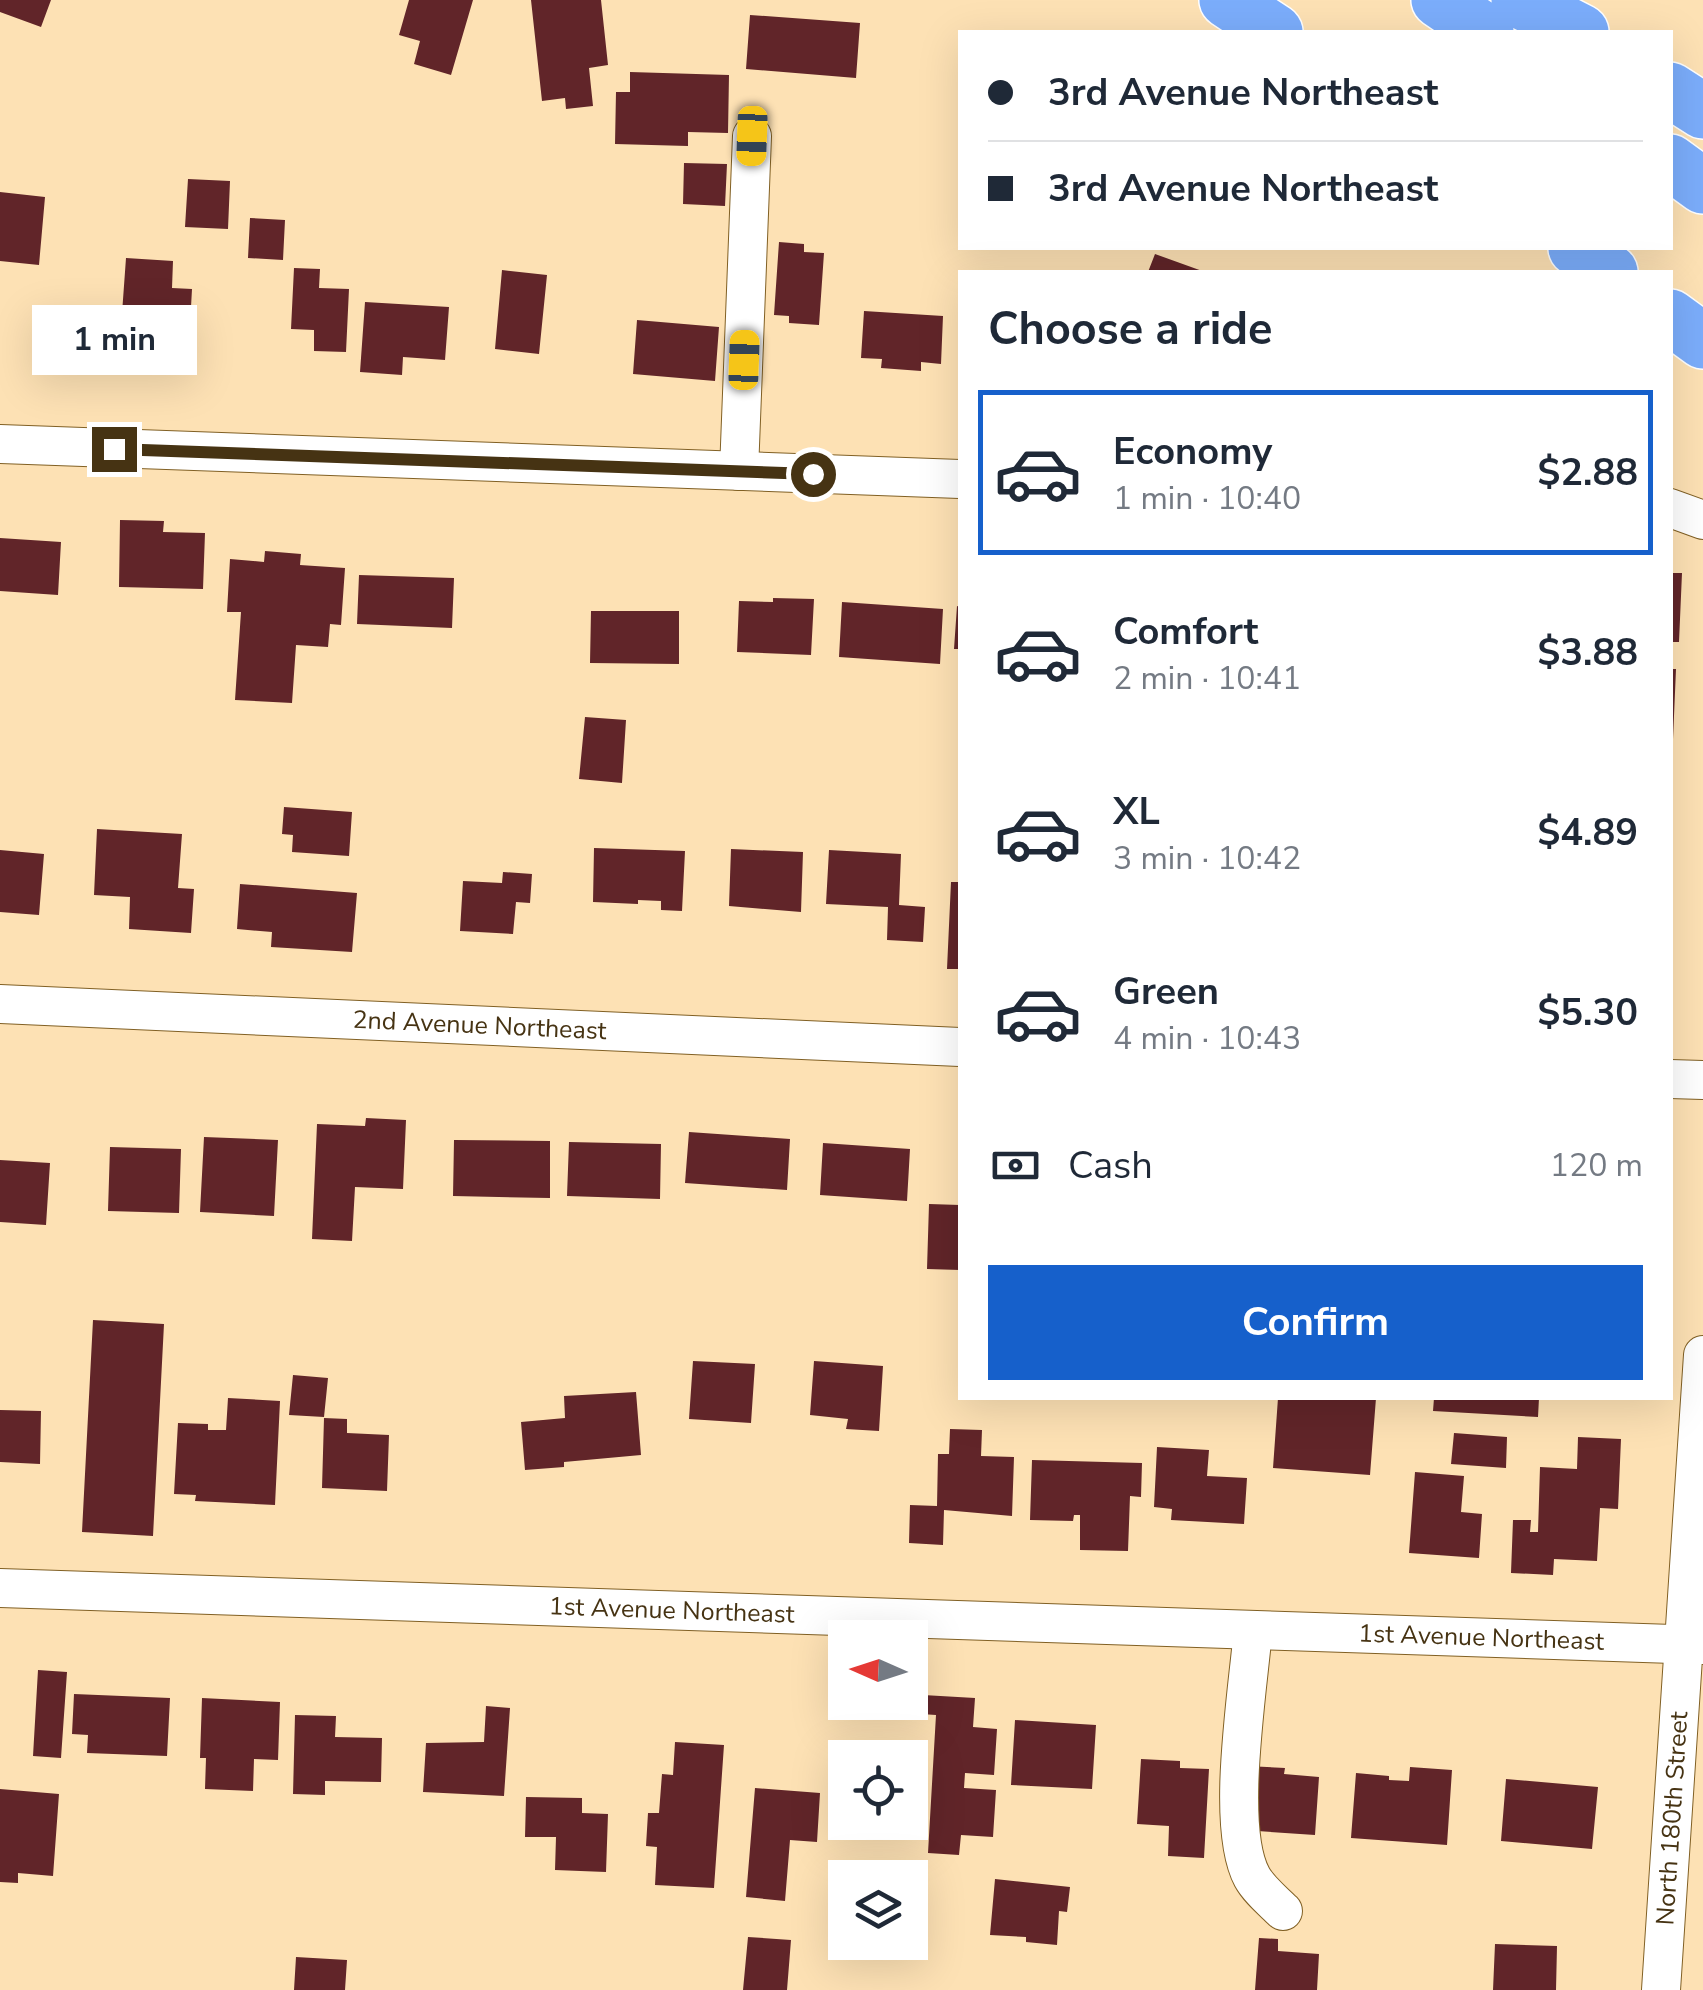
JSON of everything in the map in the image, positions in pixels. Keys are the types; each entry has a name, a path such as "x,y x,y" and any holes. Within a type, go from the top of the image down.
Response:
{"highway":[{"path":"1227,0 1272,30"},
{"path":"1439,0 1483,30"},
{"path":"1519,0 1577,30"},
{"path":"1673,92 1703,111"},
{"path":"1673,164 1703,186"},
{"path":"1579,250 1607,270"},
{"path":"1673,319 1703,341"}],"street":[{"path":"739,471 752,136"},
{"path":"0,444 958,479"},
{"path":"1673,509 1703,520"},
{"name":"2nd Avenue Northeast","path":"0,1004 958,1047"},
{"path":"1673,1079 1703,1080"},
{"name":"North 180th Street","path":"1661,1990 1692,1645 1703,1354"},
{"name":"1st Avenue Northeast","path":"0,1588 1692,1645"},
{"path":"1252,1630 1239,1807 1240,1844 1253,1880 1283,1912"}],"building":[{"path":"0,0 51,0 41,27 0,12"},
{"path":"409,0 473,0 451,75 414,64 420,41 399,35"},
{"path":"531,0 601,0 608,65 589,68 593,106 566,109 565,98 542,101"},
{"path":"750,15 860,23 856,78 746,69"},
{"path":"630,72 729,75 728,133 688,132 688,146 615,144 616,92 630,92"},
{"path":"684,163 727,164 725,206 683,204"},
{"path":"188,179 230,181 228,229 185,227"},
{"path":"0,192 45,197 39,265 0,261"},
{"path":"250,218 285,220 283,260 248,258"},
{"path":"779,242 804,244 804,252 824,253 819,325 789,323 789,316 774,315"},
{"path":"1155,254 1199,270 1149,270"},
{"path":"126,258 173,261 172,288 192,289 190,325 175,324 173,344 120,341"},
{"path":"294,268 320,269 319,288 349,289 346,352 314,351 314,330 291,329"},
{"path":"502,270 547,275 539,354 495,349"},
{"path":"365,302 449,307 445,360 403,357 402,375 360,372"},
{"path":"864,311 943,316 941,364 921,362 921,371 881,368 882,359 861,358"},
{"path":"637,320 719,327 715,381 633,374"},
{"path":"120,520 164,521 163,532 205,533 203,589 119,587"},
{"path":"0,538 61,542 58,595 0,591"},
{"path":"265,551 301,554 300,565 345,568 341,625 330,624 328,647 296,645 292,703 235,700 241,612 227,612 230,559 264,562"},
{"path":"1673,573 1682,573 1679,642 1673,642"},
{"path":"359,575 454,578 452,628 357,624"},
{"path":"773,598 814,599 811,655 737,652 739,601 773,602"},
{"path":"842,602 943,609 940,664 839,657"},
{"path":"957,606 958,649 954,649"},
{"path":"591,611 679,611 679,664 590,663"},
{"path":"1673,669 1676,669 1673,739"},
{"path":"585,717 626,720 622,783 579,779"},
{"path":"284,807 352,812 349,856 292,852 293,835 282,834"},
{"path":"97,829 182,834 178,888 194,889 191,933 129,929 130,897 94,895"},
{"path":"594,848 685,851 682,911 661,910 661,901 593,902"},
{"path":"731,849 803,852 801,912 729,906"},
{"path":"0,850 44,854 39,915 0,912"},
{"path":"829,850 901,854 899,905 925,907 923,942 887,940 888,907 826,904"},
{"path":"503,872 532,874 530,903 516,902 513,934 460,931 463,881 502,883"},
{"path":"951,882 958,882 958,969 947,969"},
{"path":"240,884 357,893 352,952 271,947 272,932 237,929"},
{"path":"366,1118 406,1120 403,1189 355,1187 352,1241 312,1239 317,1124 365,1126"},
{"path":"689,1132 790,1139 787,1190 685,1183"},
{"path":"204,1137 278,1140 274,1216 200,1212"},
{"path":"454,1140 550,1141 550,1198 453,1196"},
{"path":"569,1142 661,1144 660,1199 567,1196"},
{"path":"823,1143 910,1149 907,1201 820,1195"},
{"path":"110,1147 181,1149 179,1213 108,1211"},
{"path":"0,1160 50,1163 46,1225 0,1222"},
{"path":"929,1204 958,1205 958,1270 927,1269"},
{"path":"93,1320 164,1324 153,1536 82,1532"},
{"path":"693,1361 755,1364 751,1423 689,1419"},
{"path":"814,1361 883,1366 879,1431 846,1429 848,1419 810,1415"},
{"path":"293,1375 328,1378 324,1417 289,1415"},
{"path":"636,1392 641,1455 525,1470 521,1422 565,1418 564,1396"},
{"path":"228,1398 280,1401 275,1505 195,1501 196,1495 174,1494 178,1423 208,1424 208,1430 226,1430"},
{"path":"1278,1400 1376,1400 1370,1475 1273,1468"},
{"path":"1434,1400 1539,1400 1538,1417 1433,1411"},
{"path":"0,1410 41,1411 40,1464 0,1462"},
{"path":"324,1418 347,1419 347,1433 389,1435 387,1491 322,1488"},
{"path":"950,1429 982,1430 981,1456 1014,1457 1012,1516 944,1510 943,1545 909,1543 910,1505 937,1506 938,1454 949,1454"},
{"path":"1454,1433 1507,1437 1506,1468 1451,1464"},
{"path":"1578,1437 1621,1439 1618,1509 1600,1508 1597,1561 1554,1559 1553,1575 1511,1573 1513,1520 1531,1520 1530,1532 1538,1532 1540,1467 1577,1469"},
{"path":"1157,1447 1209,1450 1207,1476 1247,1478 1244,1524 1171,1520 1172,1509 1154,1507"},
{"path":"1032,1460 1142,1463 1141,1497 1130,1496 1128,1551 1080,1550 1080,1515 1074,1515 1073,1521 1030,1520"},
{"path":"1415,1472 1464,1476 1461,1512 1482,1514 1479,1558 1409,1553"},
{"path":"38,1670 67,1672 61,1758 33,1756"},
{"path":"74,1694 170,1698 167,1756 87,1753 88,1735 72,1734"},
{"path":"928,1695 975,1698 973,1727 997,1729 994,1775 965,1773 964,1788 996,1790 993,1837 961,1835 959,1855 928,1853 936,1715 928,1714"},
{"path":"202,1698 280,1702 278,1760 254,1759 253,1791 205,1789 206,1758 200,1758"},
{"path":"486,1706 510,1708 504,1796 423,1792 426,1743 484,1742"},
{"path":"295,1715 336,1716 335,1737 382,1738 381,1782 325,1781 325,1795 293,1794"},
{"path":"1015,1720 1096,1725 1092,1789 1011,1785"},
{"path":"675,1742 724,1745 714,1888 655,1885 657,1847 646,1846 648,1813 659,1813 662,1774 673,1775"},
{"path":"1141,1759 1180,1761 1180,1768 1209,1769 1204,1858 1168,1856 1169,1826 1137,1824"},
{"path":"1247,1766 1285,1768 1284,1774 1319,1777 1315,1835 1243,1830"},
{"path":"1410,1767 1452,1770 1447,1845 1351,1838 1356,1773 1409,1781"},
{"path":"1506,1779 1598,1787 1592,1849 1501,1841"},
{"path":"755,1788 820,1793 817,1842 790,1840 785,1901 746,1897"},
{"path":"0,1789 59,1794 53,1876 18,1873 18,1883 0,1882"},
{"path":"526,1797 582,1798 582,1813 608,1814 606,1872 555,1870 556,1837 525,1837"},
{"path":"995,1879 1070,1887 1067,1912 1059,1911 1057,1945 1026,1942 1026,1937 990,1935"},
{"path":"748,1937 791,1940 787,1990 743,1990"},
{"path":"1259,1938 1278,1939 1278,1951 1319,1954 1317,1990 1255,1990"},
{"path":"1495,1944 1557,1946 1556,1990 1493,1990"},
{"path":"296,1957 347,1960 345,1990 294,1990"}],"route":[{"path":"114,449 813,474"}]}
